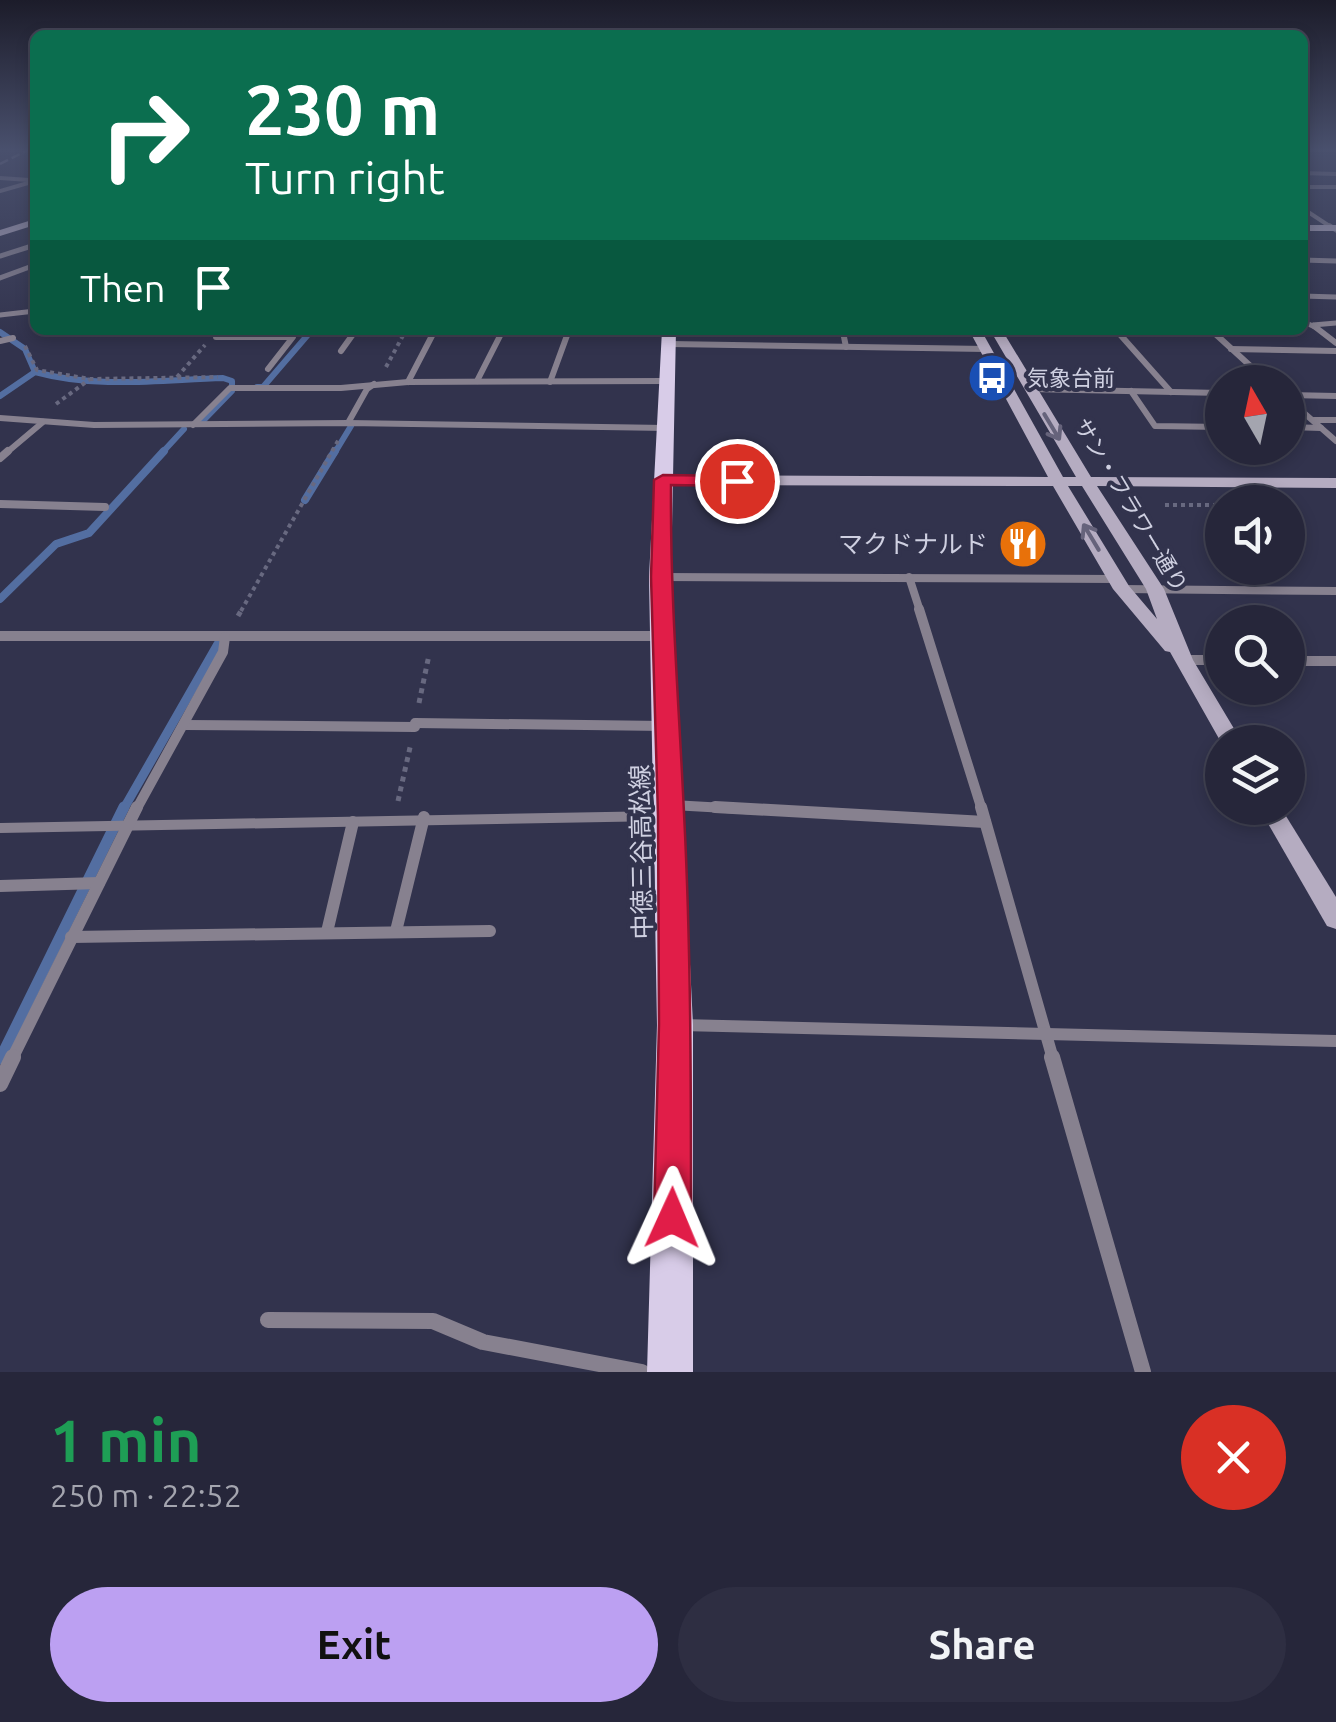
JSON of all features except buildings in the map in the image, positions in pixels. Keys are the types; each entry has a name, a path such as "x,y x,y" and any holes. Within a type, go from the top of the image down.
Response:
{"main road":[{"name":"中徳三谷高松線","path":"669,337 660,577 671,811 675,1024 670,1372"}],"street":[{"path":"1309,212 1335,228"},
{"path":"0,232 30,223"},
{"path":"1308,228 1335,228"},
{"path":"0,256 30,247"},
{"path":"1308,260 1336,260"},
{"path":"0,278 30,267"},
{"path":"1308,296 1336,296"},
{"path":"0,315 30,312"},
{"path":"1308,323 1336,324"},
{"path":"1313,324 1336,347"},
{"path":"256,335 293,337 268,369"},
{"path":"341,352 353,335"},
{"path":"408,382 432,335"},
{"path":"477,382 500,335"},
{"path":"550,382 566,335"},
{"path":"844,335 846,346"},
{"name":"サン・フラワー通り","path":"978,335 1119,584 1183,660 1222,725"},
{"name":"サン・フラワー通り","path":"999,335 1155,589 1183,660"},
{"path":"1121,335 1172,392"},
{"path":"1216,335 1249,365"},
{"path":"669,337 986,350"},
{"path":"0,342 14,338"},
{"path":"1231,349 1336,347"},
{"path":"191,426 230,388 341,388 408,382 666,382"},
{"path":"348,423 367,389 375,383"},
{"path":"1030,390 1205,393"},
{"path":"1131,391 1154,426 1205,426"},
{"path":"1305,397 1336,396"},
{"path":"1305,412 1336,440"},
{"path":"0,418 191,426 348,423 665,428"},
{"path":"1314,420 1336,420"},
{"path":"0,458 43,422"},
{"path":"1305,428 1321,428"},
{"path":"663,480 812,482 910,496 1336,483"},
{"path":"1091,488 1336,496"},
{"path":"0,504 105,506"},
{"path":"660,577 909,577 1119,584 1155,589 1336,591"},
{"path":"909,577 985,822 1142,1372"},
{"path":"0,636 664,636"},
{"path":"0,1084 127,826 186,726 223,652 225,638"},
{"path":"1183,660 1205,660"},
{"path":"1305,661 1336,661"},
{"path":"186,726 668,726"},
{"path":"671,811 985,822"},
{"path":"396,931 424,816"},
{"path":"327,932 353,822"},
{"path":"1280,825 1336,919"},
{"path":"0,886 99,883"},
{"path":"71,937 490,930"},
{"path":"675,1024 1336,1040"},
{"path":"268,1320 433,1321 483,1342 642,1372"}],"lane":[{"path":"0,828 671,811"}],"path":[{"path":"177,377 217,335"},
{"path":"375,383 403,335"},
{"path":"14,338 27,348 37,370 90,380 231,378 238,383 236,388"},
{"path":"32,420 90,380"},
{"path":"225,638 348,423"},
{"path":"1164,504 1205,505"}],"waterway":[{"path":"0,332 25,349 35,372"},
{"path":"257,387 263,387 308,335"},
{"path":"0,396 35,372"},
{"path":"35,372 105,382 223,378 232,381 232,391 201,423"},
{"path":"334,454 351,426"},
{"path":"161,454 184,429"},
{"path":"0,599 56,544 89,533 164,451"},
{"path":"305,500 335,451"},
{"path":"123,810 218,644"},
{"path":"0,1059 124,807"}],"place":[{"name":"気象台前","path":"992,378"},
{"name":"マクドナルド","path":"1023,544"}],"route":[{"path":"672,1218 675,1024 660,577 663,480 737,481"}]}
